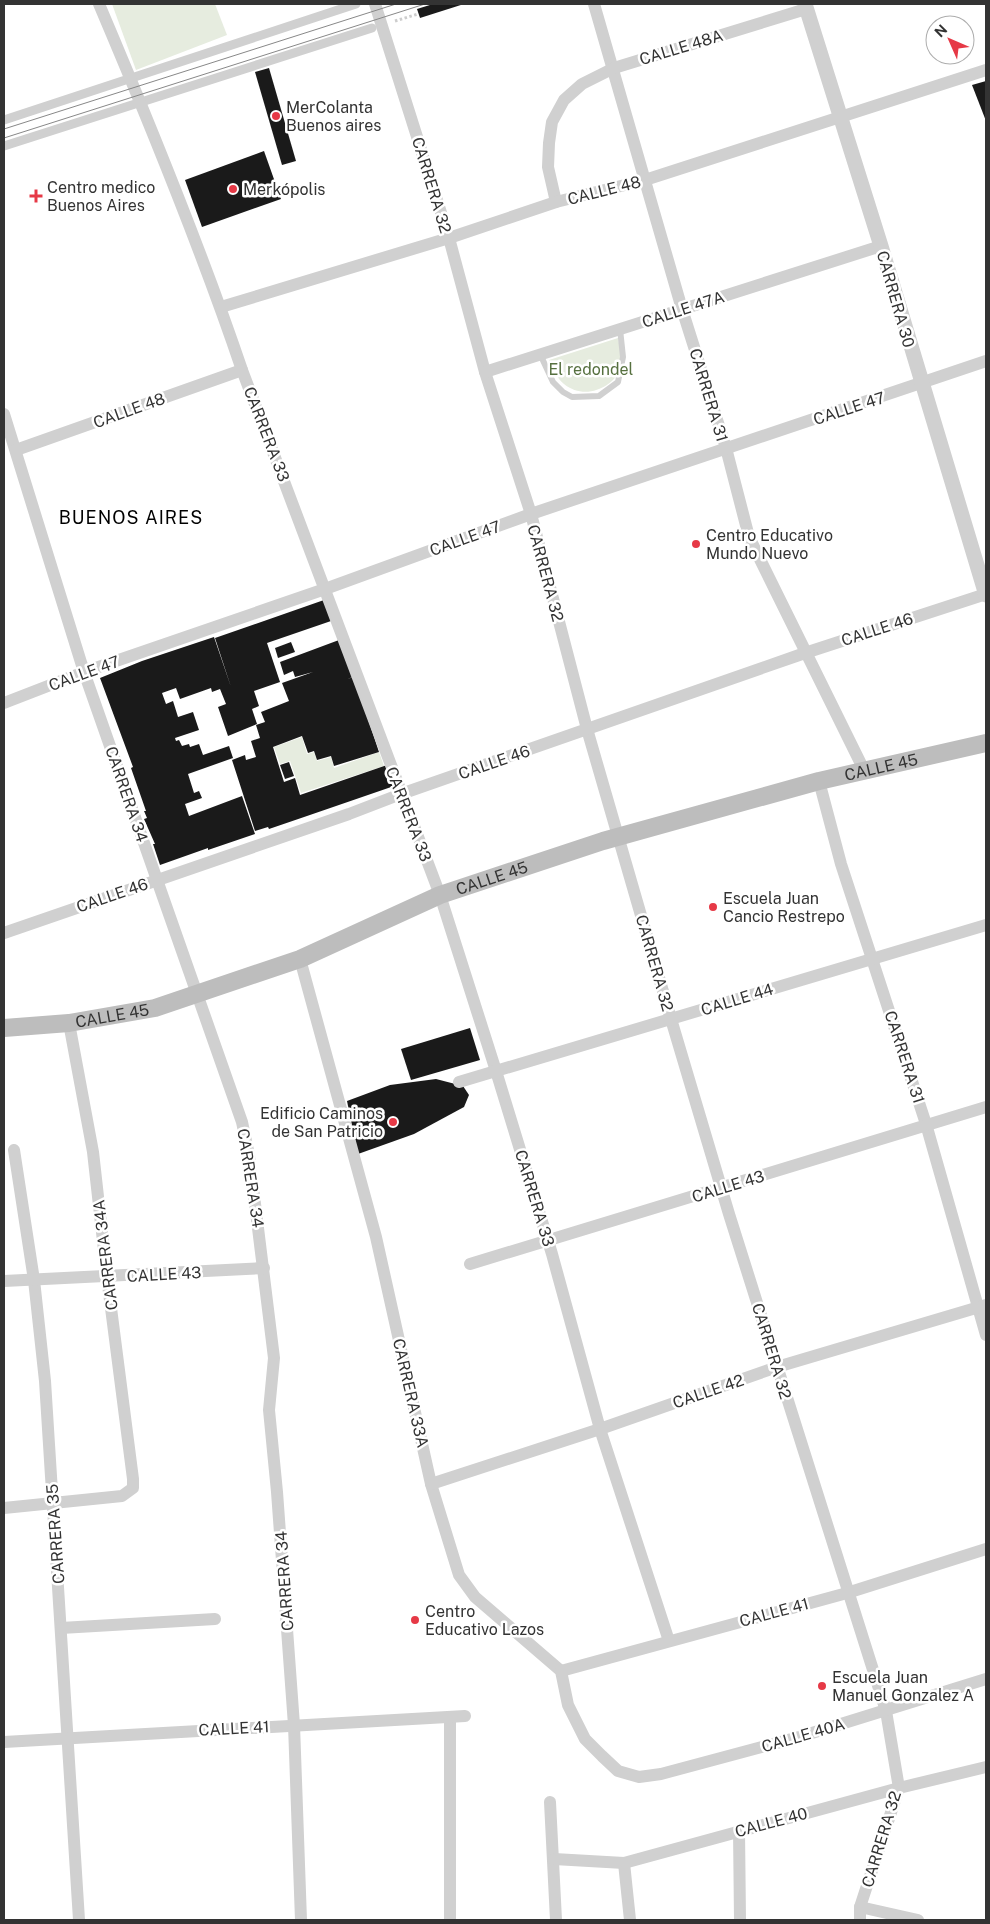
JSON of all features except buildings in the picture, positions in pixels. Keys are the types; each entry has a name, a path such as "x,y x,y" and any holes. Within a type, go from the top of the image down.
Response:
{"main road":[{"name":"CALLE 45","path":"4,1028 69,1023 155,1008 300,959 440,895 618,836 819,781 986,743"}],"street":[{"name":"CARRERA 33","path":"99,4 141,102 221,307 242,370 440,895 547,1240 600,1429 669,1641"},
{"path":"4,120 356,4"},
{"name":"CARRERA 32","path":"375,4 449,238 485,372 531,514 587,729 671,1019 777,1367 886,1711 899,1788 860,1907 860,1920"},
{"name":"CARRERA 31","path":"594,4 682,309 726,448 749,537 864,770"},
{"name":"CALLE 48A","path":"556,202 548,167 552,122 564,100 582,84 614,68 805,6"},
{"name":"CARRERA 30","path":"805,6 881,246 921,384 986,594"},
{"path":"4,146 372,28"},
{"name":"CALLE 48","path":"221,307 449,238 556,202 645,180 986,70"},
{"name":"CALLE 47A","path":"485,372 881,246"},
{"name":"CALLE 47","path":"4,703 84,672 325,589 531,514 986,362"},
{"name":"CALLE 48","path":"16,450 242,370"},
{"name":"CARRERA 34","path":"4,414 84,672 242,1122 249,1155 274,1358 269,1410 294,1725 301,1920"},
{"name":"CALLE 46","path":"4,933 349,814 401,794 805,653 986,594"},
{"name":"CARRERA 31","path":"819,781 842,864 926,1124 982,1306 986,1334"},
{"name":"CALLE 44","path":"459,1082 873,957 986,925"},
{"name":"CARRERA 33A","path":"300,959 376,1237 431,1484 458,1575 475,1597 561,1671"},
{"name":"CARRERA 34A","path":"54,1503 122,1496 133,1488 93,1152 69,1023"},
{"name":"CALLE 43","path":"470,1264 986,1107"},
{"name":"CARRERA 35","path":"14,1150 34,1280 45,1381 79,1920"},
{"name":"CALLE 43","path":"4,1281 264,1268"},
{"name":"CALLE 42","path":"431,1484 600,1429 777,1367 982,1306"},
{"path":"4,1508 54,1503"},
{"name":"CALLE 41","path":"561,1671 847,1592 986,1549"},
{"path":"61,1628 215,1619"},
{"name":"CALLE 40A","path":"561,1671 568,1704 585,1739 618,1771 639,1776 661,1774 886,1711 986,1679"},
{"name":"CALLE 41","path":"4,1742 465,1716"},
{"path":"450,1718 450,1920"},
{"name":"CALLE 40","path":"554,1859 624,1863 739,1830 986,1767"},
{"path":"550,1802 556,1920"},
{"path":"739,1830 740,1920"},
{"path":"624,1863 630,1920"},
{"path":"860,1907 918,1920"}],"lane":[{"path":"540,354 554,382 563,392 572,397 599,396 618,382 623,357 620,328"}],"path":[{"path":"392,22 418,14"}],"green space":[{"path":"112,4 215,4 227,35 136,70"},
{"name":"El redondel","path":"618,338 623,366 613,380 598,390 589,392 572,389 559,379 549,360"},
{"path":"302,737 307,754 314,752 317,761 331,757 334,768 379,752 384,766 301,793 290,761 280,764 274,747"}],"tram line":[{"path":"4,129 396,4"},
{"path":"4,138 425,4"}],"place":[{"name":"MerColanta Buenos aires","path":"276,116"},
{"name":"Merkópolis","path":"233,189"},
{"name":"Centro medico Buenos Aires","path":"36,196"},
{"name":"Centro Educativo Mundo Nuevo","path":"696,544"},
{"name":"Escuela Juan Cancio Restrepo","path":"713,907"},
{"name":"Edificio Caminos de San Patricio","path":"393,1122"},
{"name":"Centro Educativo Lazos","path":"415,1620"},
{"name":"Escuela Juan Manuel Gonzalez A","path":"822,1686"}],"district":[{"name":"BUENOS AIRES","path":"131,518"}]}
